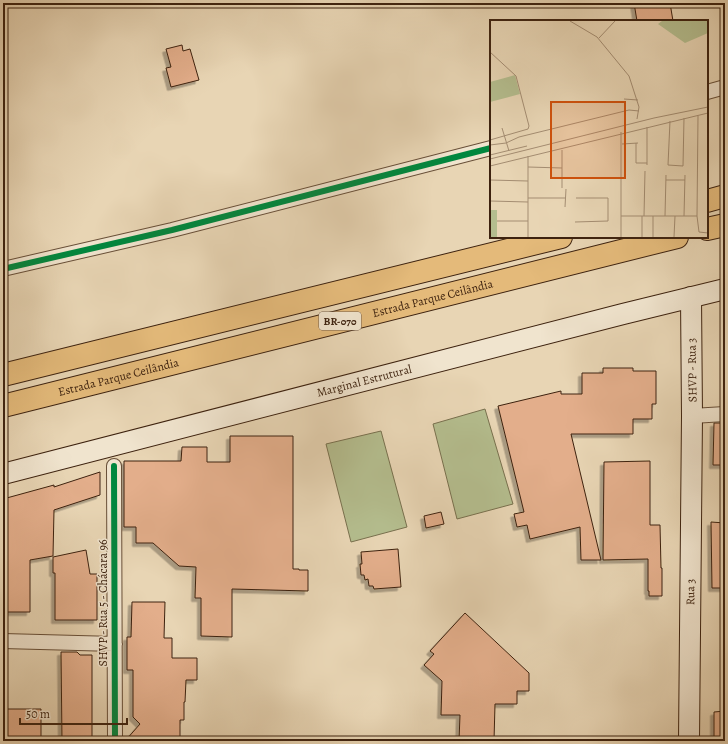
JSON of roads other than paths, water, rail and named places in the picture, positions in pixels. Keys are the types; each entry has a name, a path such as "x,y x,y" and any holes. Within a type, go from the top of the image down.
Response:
{"highway":[{"path":"708,201 725,196"},
{"path":"708,229 725,225"},
{"name":"BR-070","path":"3,375 557,238"},
{"name":"Estrada Parque Ceilândia","path":"3,406 672,238"}],"main road":[{"name":"Marginal Estrutural","path":"3,474 725,289"},
{"name":"SHVP - Rua 3","path":"691,297 692,442"},
{"name":"Rua 3","path":"689,741 692,442"}],"street":[{"path":"708,92 725,87"},
{"path":"3,269 172,230 490,148"},
{"path":"692,416 725,414"},
{"name":"SHVP - Rua 5 - Chácara 96","path":"114,466 115,741"},
{"name":"SHVP - Rua 5 - Chácara 96","path":"3,642 115,644"}]}
